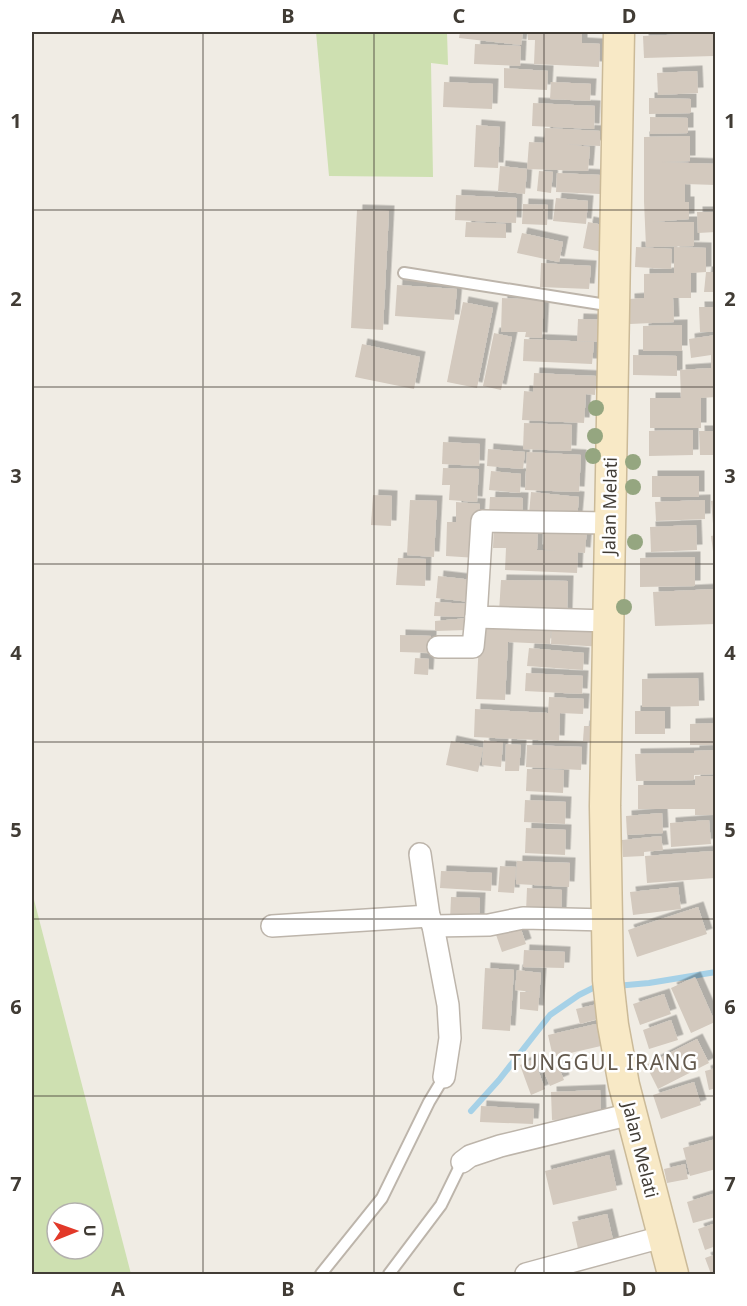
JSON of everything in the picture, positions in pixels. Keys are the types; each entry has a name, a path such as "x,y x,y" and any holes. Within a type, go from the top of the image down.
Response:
{"main road":[{"name":"Jalan Melati","path":"619,32 605,806 608,980 613,1025 624,1085 672,1275"}],"street":[{"path":"438,647 473,647 482,521 609,523"},
{"path":"476,617 608,621"},
{"path":"420,854 448,1005 450,1038 444,1077"},
{"path":"272,926 431,921 489,925 523,918 607,920"},
{"path":"462,1162 470,1156 500,1146 631,1114"},
{"path":"526,1275 663,1237"}],"lane":[{"path":"404,273 614,306"},
{"path":"321,1275 382,1198 429,1102 444,1077"},
{"path":"389,1275 441,1205 462,1162"}],"green space":[{"path":"316,32 447,32 448,65 431,63 433,177 329,176"},
{"path":"32,892 131,1274 32,1274"}],"building":[{"path":"460,32 523,32 521,45 459,38"},
{"path":"528,32 582,32 582,43 600,44 599,67 534,64 535,40 528,40"},
{"path":"632,32 657,32 657,33 632,34"},
{"path":"713,33 714,56 644,58 643,36"},
{"path":"475,44 521,46 520,66 474,64"},
{"path":"504,68 548,71 547,90 504,88"},
{"path":"697,71 698,93 658,95 657,73"},
{"path":"444,82 493,84 492,109 443,107"},
{"path":"551,82 591,84 590,101 550,99"},
{"path":"649,98 691,99 691,113 649,114"},
{"path":"533,103 595,106 594,129 532,126"},
{"path":"650,117 688,118 688,133 650,134"},
{"path":"476,125 500,127 498,168 474,167"},
{"path":"545,128 600,131 600,146 566,144 590,147 588,171 527,169 529,142 544,143"},
{"path":"690,136 690,161 662,162 716,164 716,185 685,184 685,202 689,202 689,219 653,222 694,222 694,246 646,247 644,137"},
{"path":"500,166 527,169 525,194 498,191"},
{"path":"539,171 553,172 551,193 537,191"},
{"path":"557,173 600,175 600,194 556,192"},
{"path":"456,195 517,198 516,223 455,220"},
{"path":"556,198 588,201 586,224 553,221"},
{"path":"523,204 548,205 547,225 522,224"},
{"path":"357,210 389,211 383,330 351,328"},
{"path":"697,212 716,212 716,232 698,233"},
{"path":"466,222 506,224 506,238 465,237"},
{"path":"588,222 613,227 607,253 583,248"},
{"path":"522,233 563,242 559,262 517,253"},
{"path":"636,247 672,249 671,269 635,267"},
{"path":"674,247 706,248 706,272 691,273 691,298 673,298 674,322 630,324 629,299 644,298 644,274 674,273"},
{"path":"541,263 591,266 589,289 540,287"},
{"path":"706,272 716,272 716,292 704,292"},
{"path":"397,285 457,289 454,320 395,316"},
{"path":"502,298 544,300 542,338 525,337 526,332 501,332"},
{"path":"463,302 493,308 477,388 447,382"},
{"path":"699,307 716,307 716,332 700,332"},
{"path":"578,319 609,320 608,342 577,341"},
{"path":"682,325 682,351 643,351 643,326"},
{"path":"494,333 512,337 501,390 483,386"},
{"path":"716,335 716,397 701,398 701,428 650,428 650,398 681,398 680,370 711,368 711,355 691,358 689,339"},
{"path":"524,339 594,342 592,364 523,361"},
{"path":"362,344 420,357 414,389 355,377"},
{"path":"633,355 677,356 677,376 633,375"},
{"path":"534,373 596,376 595,395 586,394 584,423 522,420 524,391 533,392"},
{"path":"524,423 572,425 571,451 523,449"},
{"path":"693,430 693,455 649,456 649,431"},
{"path":"699,431 716,431 716,455 700,455"},
{"path":"443,442 480,444 479,466 442,464"},
{"path":"488,449 525,452 523,469 487,466"},
{"path":"527,452 581,455 579,492 525,490"},
{"path":"443,468 479,469 477,502 449,500 450,485 442,485"},
{"path":"491,471 521,474 520,493 489,490"},
{"path":"652,476 699,476 699,497 652,497"},
{"path":"531,492 579,497 577,519 529,514"},
{"path":"373,495 392,496 391,526 371,525"},
{"path":"490,497 523,498 522,517 489,515"},
{"path":"410,500 437,501 434,557 407,555"},
{"path":"705,500 705,519 656,521 655,502"},
{"path":"716,500 716,524 713,524 711,501"},
{"path":"456,502 480,504 477,558 446,556 447,522 456,522"},
{"path":"545,524 587,527 585,553 578,552 577,573 505,570 506,548 493,548 494,525 538,527 537,550 555,551 543,549"},
{"path":"696,525 697,550 651,552 650,527"},
{"path":"716,535 716,558 714,559 711,536"},
{"path":"695,557 695,586 640,587 640,558"},
{"path":"398,558 426,559 425,586 396,585"},
{"path":"438,576 473,580 470,602 436,598"},
{"path":"501,580 568,581 567,614 499,612"},
{"path":"716,589 716,624 655,626 653,592"},
{"path":"435,602 469,604 468,617 434,616"},
{"path":"468,618 467,630 435,631 435,621"},
{"path":"480,623 551,623 550,644 508,642 505,700 476,699"},
{"path":"552,624 607,626 605,647 551,644"},
{"path":"400,635 431,636 431,653 400,652"},
{"path":"529,648 584,653 583,670 527,666"},
{"path":"415,658 429,659 428,675 414,674"},
{"path":"526,673 583,676 582,694 525,691"},
{"path":"698,678 699,706 642,707 642,679"},
{"path":"549,697 584,699 583,714 560,713 559,741 474,737 475,709 548,713"},
{"path":"635,711 665,711 665,734 635,734"},
{"path":"716,723 716,745 690,745 690,724"},
{"path":"584,726 601,726 600,742 583,741"},
{"path":"484,740 503,743 501,767 482,765"},
{"path":"451,741 483,748 478,772 446,765"},
{"path":"506,744 521,745 519,771 505,771"},
{"path":"527,745 582,747 581,770 526,767"},
{"path":"716,750 716,774 694,775 694,780 636,781 635,754 694,753 694,751"},
{"path":"527,769 564,770 563,793 526,791"},
{"path":"695,776 716,776 716,815 695,815 695,809 638,809 638,785 695,785"},
{"path":"525,800 566,802 565,824 524,822"},
{"path":"662,813 663,833 627,835 626,816"},
{"path":"709,820 711,844 671,847 670,823"},
{"path":"526,828 566,830 565,855 525,853"},
{"path":"661,836 663,850 644,852 644,856 623,857 622,840"},
{"path":"713,851 715,878 647,883 645,856"},
{"path":"517,861 570,863 569,887 516,884"},
{"path":"500,866 516,867 514,893 498,892"},
{"path":"441,871 492,873 491,891 440,888"},
{"path":"678,887 681,909 633,915 630,892"},
{"path":"527,888 562,890 561,914 526,912"},
{"path":"451,897 480,898 479,921 450,920"},
{"path":"698,907 707,934 637,957 628,930"},
{"path":"518,920 526,944 502,952 494,929"},
{"path":"524,950 565,952 564,968 523,967"},
{"path":"485,968 514,970 510,1031 482,1029"},
{"path":"517,970 541,973 538,1011 520,1009 520,992 533,992 515,990"},
{"path":"695,977 715,1022 691,1033 671,988"},
{"path":"664,994 671,1014 640,1025 633,1004"},
{"path":"602,1003 605,1017 580,1024 576,1009"},
{"path":"671,1020 678,1040 649,1049 643,1030"},
{"path":"596,1024 601,1046 553,1057 548,1035"},
{"path":"697,1039 709,1063 658,1089 646,1065"},
{"path":"534,1059 545,1089 531,1095 520,1065"},
{"path":"557,1063 564,1080 550,1086 543,1070"},
{"path":"716,1068 716,1088 709,1090 705,1071"},
{"path":"694,1082 701,1105 661,1119 653,1095"},
{"path":"600,1090 601,1118 552,1120 551,1092"},
{"path":"481,1106 534,1109 533,1124 480,1122"},
{"path":"716,1139 716,1169 690,1176 683,1148"},
{"path":"609,1155 617,1190 553,1205 545,1171"},
{"path":"685,1164 688,1179 667,1183 664,1169"},
{"path":"716,1193 716,1217 693,1223 687,1202"},
{"path":"607,1214 614,1244 579,1253 572,1222"},
{"path":"716,1223 716,1246 705,1250 698,1229"},
{"path":"716,1254 716,1273 711,1274 705,1258"}],"waterway":[{"path":"616,986 716,972"},
{"path":"471,1111 499,1080 550,1015 579,995 600,987"}],"district":[{"name":"TUNGGUL IRANG","path":"604,1063"}]}
